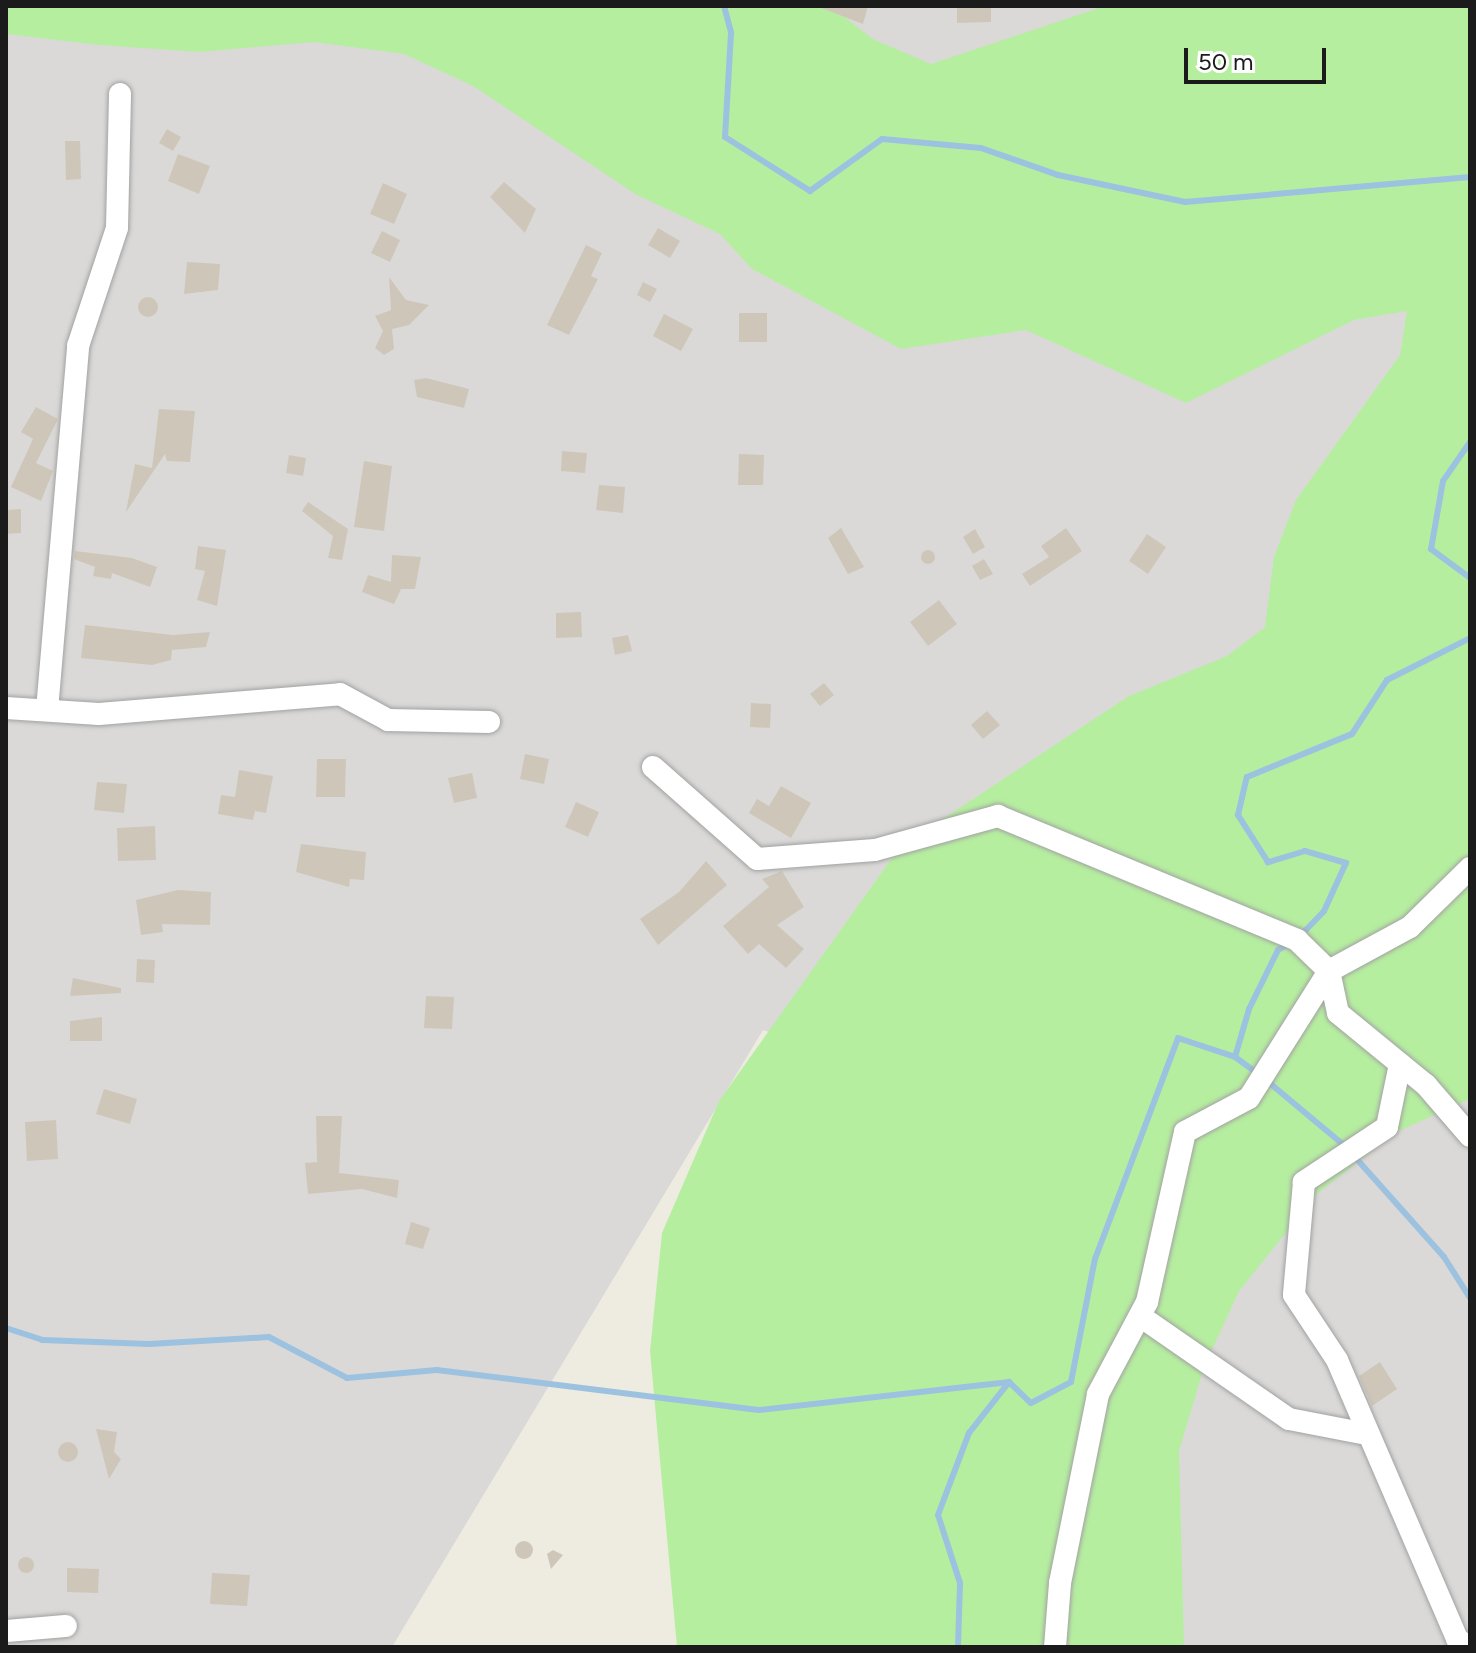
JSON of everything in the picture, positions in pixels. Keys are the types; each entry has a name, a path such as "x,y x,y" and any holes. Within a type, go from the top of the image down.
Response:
{"street":[{"path":"47,710 78,346 117,228 120,94"},
{"path":"6,708 99,714 340,694 388,720 489,722"},
{"path":"653,767 757,859 875,850 998,816 1297,940 1329,971 1338,1013 1400,1064 1470,1136"},
{"path":"1055,1647 1060,1583 1098,1394 1140,1316 1159,1261 1185,1132 1249,1098 1329,971 1410,927 1470,868"},
{"path":"1400,1064 1387,1127 1304,1182 1294,1295 1337,1360 1457,1639 1469,1647"},
{"path":"1140,1316 1289,1419 1367,1434"},
{"path":"6,1631 66,1626"}],"shaded area":[{"path":"6,6 1470,6 1470,1647 1160,1647 1141,1403 1243,1182 763,1030 392,1647 6,1647"}],"green space":[{"path":"6,6 830,6 873,39 931,64 1105,6 1470,6 1470,1099 1397,1132 1318,1193 1239,1291 1204,1367 1179,1451 1184,1647 677,1647 650,1351 662,1233 719,1101 899,848 1129,696 1227,656 1265,627 1274,557 1296,500 1400,355 1407,311 1354,320 1186,403 1026,330 901,349 752,269 720,234 637,195 473,86 404,54 314,42 200,52 6,34"}],"building":[{"path":"816,6 868,6 863,24"},
{"path":"957,6 991,6 991,22 957,23"},
{"path":"167,129 181,137 173,151 159,143"},
{"path":"65,141 80,141 81,179 66,180"},
{"path":"178,154 210,166 199,194 168,181"},
{"path":"504,182 536,209 525,233 490,197"},
{"path":"383,183 407,194 394,224 370,214"},
{"path":"658,228 680,241 670,258 648,245"},
{"path":"382,231 400,240 390,262 371,253"},
{"path":"586,245 602,253 591,276 598,279 569,335 547,325"},
{"path":"187,262 220,264 218,290 184,294"},
{"path":"389,277 406,300 429,305 409,325 392,329 394,349 384,355 375,348 383,331 375,316 391,310"},
{"path":"643,282 657,289 650,302 637,295"},
{"path":"148,297 155,300 158,307 155,314 148,317 141,314 138,307 141,300"},
{"path":"739,313 767,313 767,342 739,342"},
{"path":"664,314 693,329 681,351 653,336"},
{"path":"426,378 469,389 464,408 417,397 414,380"},
{"path":"36,407 58,419 36,463 53,471 41,501 11,487 33,439 21,432"},
{"path":"159,409 195,411 190,462 167,461 165,454 126,512 135,464 152,468"},
{"path":"562,451 587,453 585,473 561,471"},
{"path":"739,454 764,455 763,485 738,485"},
{"path":"289,455 306,458 303,476 286,473"},
{"path":"364,461 392,466 384,531 354,527"},
{"path":"599,485 625,487 623,513 596,510"},
{"path":"308,502 348,529 342,560 328,558 333,536 302,511"},
{"path":"21,509 21,533 6,534 6,510"},
{"path":"841,528 864,567 848,574 828,538"},
{"path":"1066,528 1082,551 1030,586 1022,574 1049,557 1041,546"},
{"path":"975,529 985,547 973,554 963,537"},
{"path":"1147,534 1166,547 1148,574 1129,561"},
{"path":"198,546 226,550 217,606 197,600 205,571 195,569"},
{"path":"928,550 935,557 928,564 921,557"},
{"path":"75,551 132,558 157,567 150,587 112,573 111,579 93,576 95,567 74,559"},
{"path":"392,555 421,557 415,589 401,589 394,604 362,592 368,575 391,582"},
{"path":"984,559 993,574 980,580 972,566"},
{"path":"939,600 957,624 928,646 910,622"},
{"path":"581,612 582,637 556,638 556,613"},
{"path":"85,625 173,635 210,632 206,647 172,650 171,660 152,665 81,658"},
{"path":"628,635 632,651 615,655 612,638"},
{"path":"824,683 834,695 820,706 810,694"},
{"path":"751,703 771,704 770,728 750,727"},
{"path":"987,711 1000,725 983,739 971,725"},
{"path":"525,754 549,759 544,784 520,779"},
{"path":"317,759 346,759 345,797 316,797"},
{"path":"239,770 273,776 266,813 255,811 253,820 218,814 221,795 235,797"},
{"path":"472,773 477,798 454,803 448,778"},
{"path":"97,782 127,784 124,813 94,810"},
{"path":"781,786 811,803 791,838 749,813 757,799 769,806"},
{"path":"576,802 599,812 588,837 565,827"},
{"path":"155,826 156,860 118,861 117,828"},
{"path":"301,844 366,852 364,880 350,879 349,887 296,872"},
{"path":"706,861 727,885 658,945 640,919 679,892"},
{"path":"782,871 804,907 777,925 804,949 786,968 759,944 748,954 723,926 769,887 762,879"},
{"path":"178,890 211,892 210,925 162,924 163,932 141,935 136,900"},
{"path":"137,959 155,960 154,983 136,982"},
{"path":"73,978 121,988 121,993 70,996"},
{"path":"426,996 454,997 452,1029 424,1028"},
{"path":"102,1017 102,1041 70,1041 70,1021"},
{"path":"104,1089 137,1099 130,1124 96,1114"},
{"path":"316,1116 342,1116 339,1173 399,1180 397,1198 362,1189 308,1194 305,1163 317,1162"},
{"path":"56,1120 58,1159 27,1161 25,1122"},
{"path":"411,1222 430,1228 423,1249 405,1244"},
{"path":"1380,1362 1397,1389 1372,1406 1359,1376"},
{"path":"96,1429 117,1432 114,1452 121,1459 109,1479"},
{"path":"68,1442 75,1445 78,1452 75,1459 68,1462 61,1459 58,1452 61,1445"},
{"path":"520,1541 528,1541 533,1550 531,1557 520,1559 515,1554 515,1546"},
{"path":"553,1550 563,1555 551,1569 547,1554"},
{"path":"26,1557 34,1565 26,1573 18,1565"},
{"path":"67,1568 99,1569 98,1593 67,1592"},
{"path":"212,1573 250,1575 247,1606 210,1604"}],"waterway":[{"path":"724,6 731,33 725,137 810,191 882,139 981,148 1058,175 1185,202 1470,177"},
{"path":"1470,442 1443,481 1431,549 1470,578"},
{"path":"1301,935 1324,911 1346,863 1305,851 1268,862 1238,815 1247,777 1352,734 1387,680 1470,638"},
{"path":"958,1647 960,1583 938,1515 969,1433 1009,1382 1031,1403 1071,1382 1095,1259 1178,1038 1235,1057 1249,1009 1278,950 1289,944"},
{"path":"1235,1057 1257,1073"},
{"path":"1266,1080 1346,1147"},
{"path":"1354,1156 1444,1257 1470,1298"},
{"path":"6,1328 42,1340 149,1344 269,1337 347,1378 437,1370 759,1410 1009,1382"}]}
